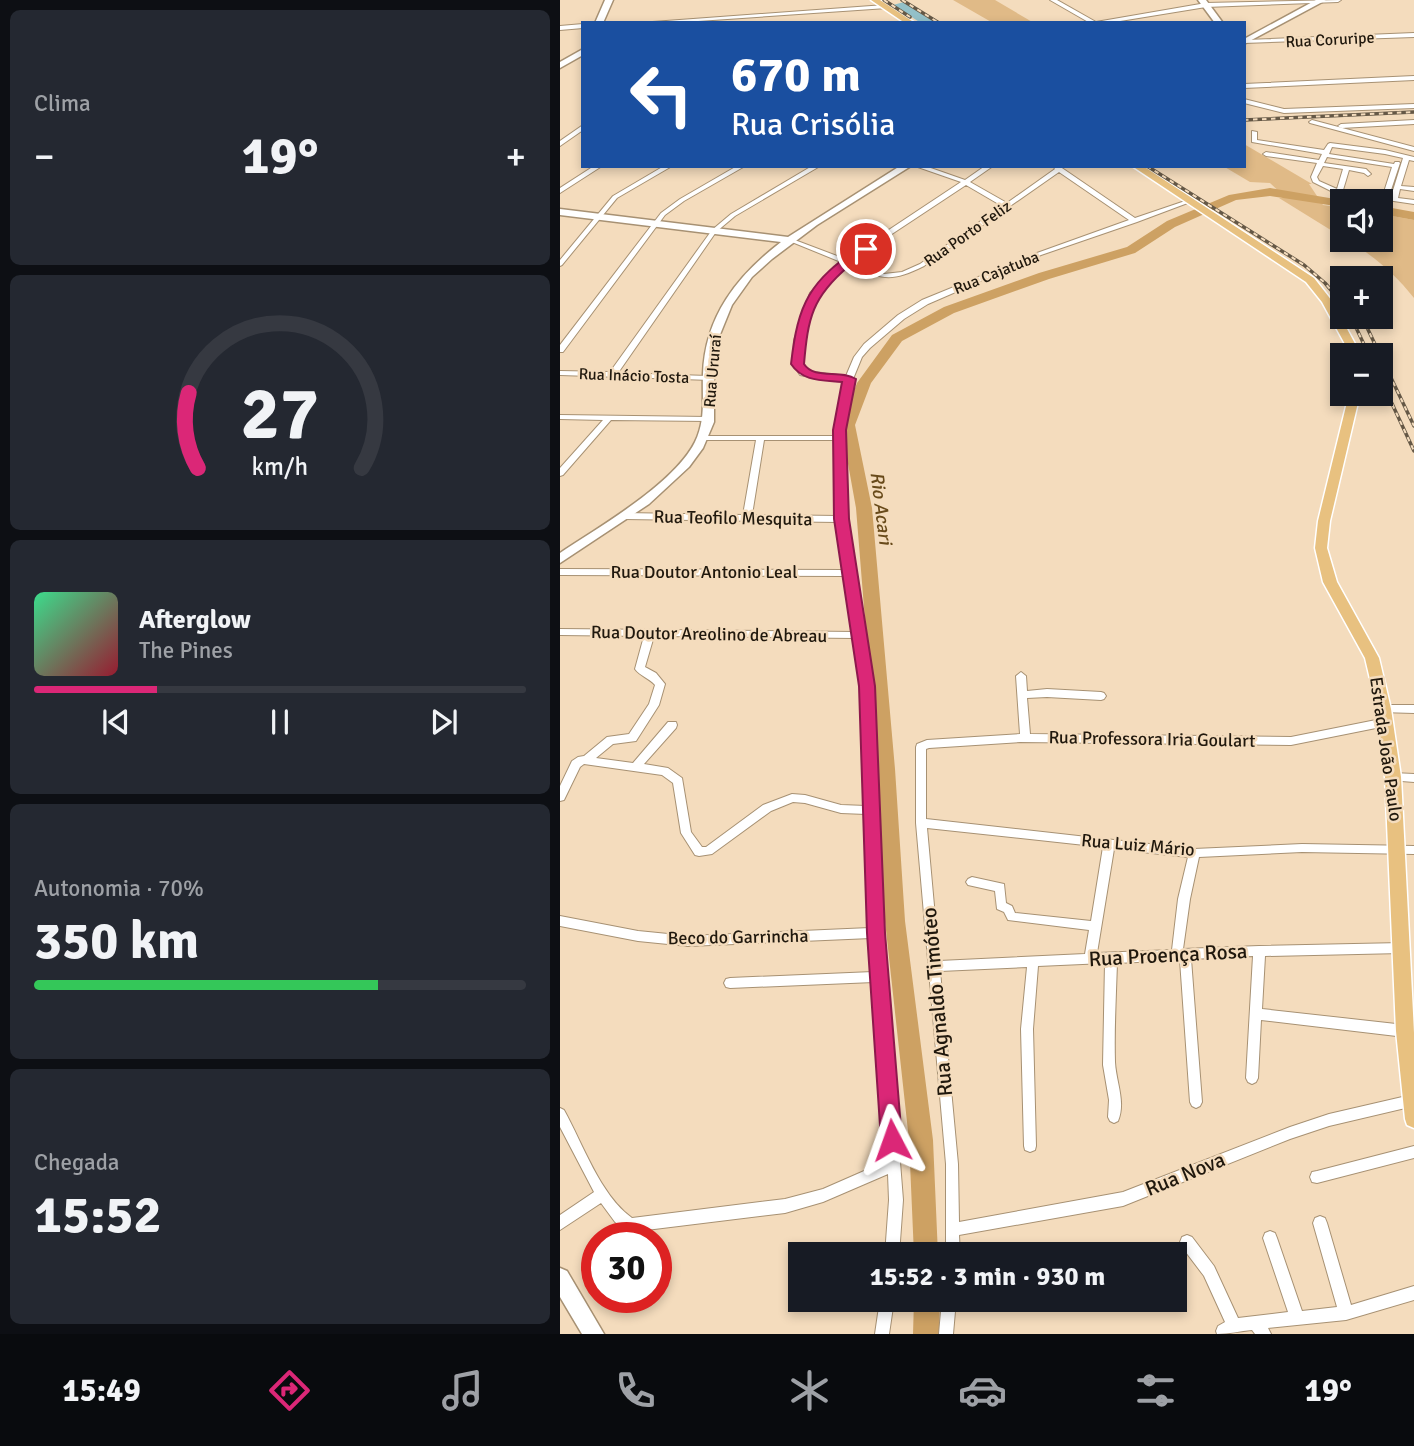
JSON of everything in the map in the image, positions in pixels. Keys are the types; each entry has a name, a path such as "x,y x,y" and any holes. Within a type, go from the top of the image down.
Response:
{"main road":[{"path":"875,0 908,21"},
{"path":"1139,168 1310,280 1336,316 1350,343"},
{"name":"Estrada João Paulo","path":"1351,406 1324,521 1321,548 1329,582 1372,658 1385,715 1394,777 1398,850 1408,931 1402,948 1414,1119"}],"street":[{"path":"601,21 609,0"},
{"path":"1053,0 1091,21"},
{"path":"1246,41 1321,0"},
{"path":"1106,21 1204,3 1338,0"},
{"path":"1204,3 1218,21"},
{"path":"672,21 885,7"},
{"path":"560,28 581,26"},
{"name":"Rua Coruripe","path":"1246,42 1414,35"},
{"path":"560,66 581,52"},
{"path":"1246,86 1414,78"},
{"path":"1246,102 1284,111 1414,106"},
{"path":"1312,122 1412,147"},
{"path":"1332,127 1414,122"},
{"path":"560,144 581,128"},
{"path":"1254,132 1254,141 1368,174"},
{"path":"1378,139 1385,152"},
{"path":"1333,189 1316,183 1321,161 1329,145 1407,157"},
{"path":"1266,154 1396,166"},
{"path":"1392,189 1396,166 1407,157"},
{"path":"1393,193 1407,157"},
{"path":"1307,170 1321,161"},
{"path":"1364,189 1372,162"},
{"path":"560,191 596,168"},
{"path":"560,264 615,197 666,168"},
{"path":"560,350 670,208 739,168"},
{"path":"613,374 714,231 733,215 814,168"},
{"name":"Rua Ururaí","path":"560,559 624,516 687,462 704,438 708,419 712,337 724,308 754,270 790,240 904,168"},
{"path":"924,168 966,181 1006,205"},
{"path":"849,379 803,373 797,364 798,340 811,298 845,262 987,168"},
{"name":"Rua Porto Feliz","path":"790,240 883,275 903,274 922,265 1057,168"},
{"path":"1059,168 1135,221"},
{"path":"1340,189 1347,168"},
{"path":"1397,187 1414,189"},
{"path":"1393,198 1414,202"},
{"name":"Rua Cajatuba","path":"893,1242 896,1200 876,933 867,686 842,519 839,438 849,379 858,357 867,346 901,317 925,302 1039,254 1192,203"},
{"path":"560,212 790,240"},
{"name":"Rua Inácio Tosta","path":"560,373 708,378"},
{"path":"560,417 708,419"},
{"path":"560,473 609,418"},
{"path":"704,438 839,438"},
{"path":"747,519 760,439"},
{"name":"Rua Teofilo Mesquita","path":"624,516 842,519"},
{"name":"Rua Doutor Antonio Leal","path":"560,572 849,573"},
{"name":"Rua Doutor Areolino de Abreau","path":"560,632 859,635"},
{"path":"560,797 576,764 586,760 611,740 632,738 654,705 660,684 653,676 640,669 650,633"},
{"path":"1021,676 1025,738"},
{"path":"1022,695 1101,696"},
{"name":"Rua Professora Iria Goulart","path":"920,750 927,744 1025,738 1291,741 1414,709"},
{"path":"635,768 672,725"},
{"name":"Rua Agnaldo Timóteo","path":"920,750 921,823 952,1164 954,1242"},
{"path":"586,760 664,771 675,778 680,786 686,833 699,852 708,851 767,808 792,798 799,797 841,809 872,810"},
{"path":"1394,777 1414,778"},
{"name":"Rua Luiz Mário","path":"921,823 1194,853 1302,848 1414,850"},
{"path":"1090,958 1109,844"},
{"path":"1194,853 1184,899 1181,954 1196,1102"},
{"path":"972,882 1000,887 1001,906 1008,909 1012,917 1094,926"},
{"name":"Beco do Garrincha","path":"560,922 678,941 876,933"},
{"name":"Rua Proença Rosa","path":"933,966 1259,951 1402,948"},
{"path":"1252,1078 1259,951"},
{"path":"1111,958 1109,1065 1115,1100 1114,1117"},
{"path":"1030,1146 1027,1028 1033,961"},
{"path":"730,983 880,977"},
{"path":"1255,1014 1408,1023"},
{"name":"Rua Nova","path":"955,1229 1123,1199 1290,1133 1329,1120 1411,1101"},
{"path":"560,1114 603,1194 623,1222 639,1226 785,1206 823,1195 893,1165"},
{"path":"1317,1177 1414,1152"},
{"path":"560,1223 603,1194"},
{"path":"1320,1223 1346,1313"},
{"path":"1270,1238 1297,1317"},
{"path":"1187,1242 1209,1271 1228,1328 1260,1328 1297,1317 1346,1313 1414,1293"},
{"path":"560,1278 594,1334"},
{"path":"882,1334 885,1312"},
{"path":"949,1312 949,1333"}],"shaded area":[{"path":"953,0 995,0 1031,21 990,21"},
{"path":"1246,145 1312,184 1309,184 1323,205 1330,206 1330,230 1279,198 1286,198 1270,183 1250,182 1226,168 1246,168"},
{"path":"1393,216 1414,220 1414,298 1393,275 1393,266 1384,266 1366,252 1393,252"}],"building":[{"path":"904,2 934,21 918,21 893,5"}],"waterway":[{"name":"Rio Acari","path":"925,1242 921,1140 895,921 886,769 864,508 848,425 864,383 897,338 949,310 1044,276 1131,250 1171,224 1233,197 1270,192 1330,201"},
{"name":"Rio Acari","path":"1393,212 1414,216"},
{"name":"Rio Acari","path":"926,1334 927,1312"}],"railway":[{"path":"884,0 910,17"},
{"path":"902,0 936,21"},
{"path":"1246,120 1414,112"},
{"path":"1150,168 1304,265 1330,289"},
{"path":"1357,329 1363,343"},
{"path":"1368,329 1414,426"},
{"path":"1393,406 1414,451"}],"route":[{"path":"866,249 845,262 811,298 798,340 797,364 803,373 821,378 849,379 848,397 840,430 842,519 867,686 876,933 892,1140"}]}
